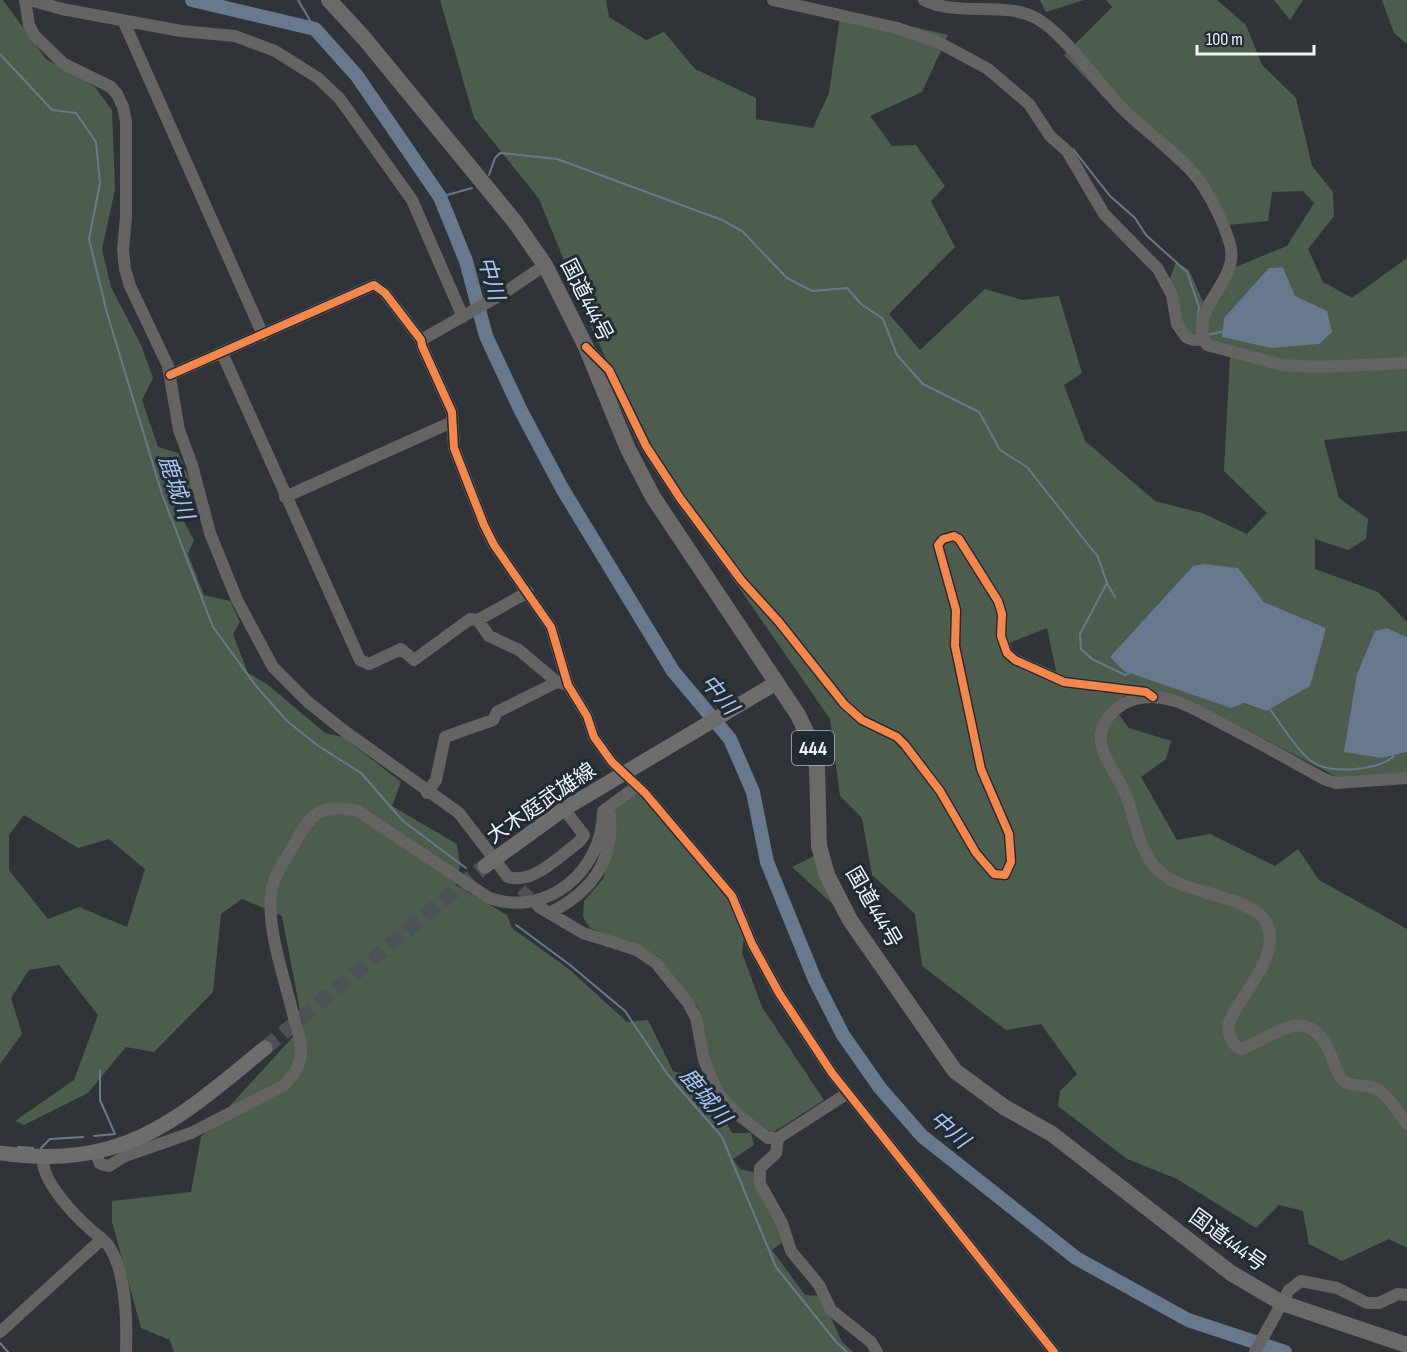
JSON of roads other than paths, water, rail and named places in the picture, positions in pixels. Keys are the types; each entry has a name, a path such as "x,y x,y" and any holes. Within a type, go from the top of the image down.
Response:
{"highway":[{"name":"国道444号","path":"329,0 508,212 545,265 586,347 628,449 653,497 798,715 812,744 817,767 819,846 828,875 850,920 956,1071 1004,1107 1052,1134 1231,1273 1282,1303 1407,1345"}],"main road":[{"name":"大木庭武雄線","path":"489,863 564,809 625,771 748,702 776,683"},
{"path":"0,1153 43,1158 96,1154 135,1141 168,1125 265,1048"}],"street":[{"path":"25,0 28,25 34,35 64,64 111,87 123,107 126,121 126,216 123,250 125,269 130,286 170,375 179,430 192,465 210,533 237,600 273,667 334,723 427,793 459,813 489,863 520,885 579,842 584,835"},
{"path":"30,0 123,21 181,31 235,36 274,51 318,78 339,99 412,200 463,317"},
{"path":"773,0 907,32 938,42 988,69 1029,104 1050,136 1068,151 1104,214 1158,269 1172,295 1177,324 1186,337 1193,340 1202,335"},
{"path":"924,0 943,7 1016,12 1036,18 1068,48 1121,107 1186,166 1203,185 1222,222 1231,247 1227,274 1207,307 1201,323 1202,335 1207,345 1282,365 1320,367 1407,363"},
{"path":"123,21 263,335"},
{"path":"421,340 504,293 545,265"},
{"path":"170,375 374,285 385,293 421,340 444,393 452,422 454,448 484,525 494,545 551,627 562,684"},
{"path":"586,347 609,370 646,446 680,498 741,580 779,622 844,705 862,720 897,737 906,745 940,791 976,854 994,874 1005,875 1009,868 1011,841 981,769 956,646 956,610 939,545 944,539 954,536 959,539 998,601 1002,614 1001,636 1007,652 1015,660 1064,682 1146,692 1153,697"},
{"path":"222,352 360,660 369,664 401,649 414,660 470,619 478,620 528,592"},
{"path":"285,497 452,422"},
{"path":"478,620 489,636 519,650 562,684 587,716 594,737 612,762 625,771 732,896 752,945 779,993 848,1093 1054,1352"},
{"path":"427,793 436,780 445,737 493,720 497,712 562,684"},
{"path":"1407,778 1336,783 1324,779 1202,713 1172,700 1153,697 1138,698 1120,706 1107,718 1101,729 1105,757 1126,793 1142,847 1155,867 1167,878 1186,887 1257,912 1266,922 1269,950 1228,1025 1229,1035 1235,1046 1241,1049 1252,1046 1281,1028 1307,1028 1316,1032 1326,1043 1340,1076 1345,1082 1377,1089 1407,1124"},
{"path":"96,1154 100,1164 109,1166 124,1156 190,1133 283,1086 293,1076 302,1052 302,1039 290,1005 274,932 271,894 278,872 300,834 309,819 319,812 341,807 358,811 489,898 507,904 526,902 559,891 586,867 595,852 603,810 637,786"},
{"path":"609,806 608,842 603,863 593,881 580,895 544,910 583,933 637,950 656,963 688,1003 696,1018 704,1060 718,1094 735,1113 768,1138 778,1138 848,1093"},
{"path":"564,809 584,835"},
{"path":"584,835 600,835"},
{"path":"778,1138 780,1142 776,1153 760,1168 760,1184 782,1224 791,1251 819,1285 831,1310 871,1342 877,1352"},
{"path":"43,1158 42,1168 46,1178 88,1228 111,1248 123,1294 127,1324 126,1352"},
{"path":"0,1332 102,1239"},
{"path":"1255,1352 1289,1290 1301,1281 1337,1288 1367,1303 1379,1303 1398,1294 1407,1295"}],"water":[{"path":"1283,267 1295,296 1327,311 1332,332 1319,344 1271,348 1222,337 1224,318 1269,268"},
{"path":"1204,564 1238,568 1264,602 1326,628 1310,686 1266,711 1244,703 1231,708 1124,671 1110,657 1193,566"},
{"path":"1387,628 1407,637 1407,752 1382,758 1344,752 1357,674 1375,631"}],"waterway":[{"name":"中川","path":"192,0 315,29 357,76 440,197 466,261 486,336 521,411 563,490 673,671 730,739 753,792 767,862 815,980 843,1035 880,1088 922,1136 1076,1258 1188,1320 1285,1352"},
{"path":"298,0 315,29"},
{"name":"鹿城川","path":"0,54 52,110 76,113 96,142 100,183 89,239 107,313 162,494 213,627 256,686 287,721 317,745 361,773 403,821 466,868"},
{"path":"1073,149 1110,196 1135,218 1146,235 1187,272 1199,307 1197,332"},
{"path":"489,175 495,158 500,153 557,159 722,220 742,231 787,278 812,291 847,288 861,304 883,319 897,355 923,384 979,412 1000,450 1027,467 1098,557 1107,583 1115,597"},
{"path":"440,197 472,188"},
{"path":"1207,335 1225,331"},
{"path":"1107,583 1080,634 1081,649 1092,659 1125,675 1131,672"},
{"path":"1269,708 1299,749 1318,765 1339,769 1364,768 1385,762 1393,757 1393,752"},
{"name":"鹿城川","path":"516,925 570,965 625,1011 668,1075 722,1137 776,1267 837,1343 847,1352"},
{"path":"94,1136 115,1134 100,1100 100,1070"},
{"path":"41,1148 50,1139 83,1137"},
{"path":"18,1147 33,1148"},
{"path":"0,1343 8,1352"}],"tunnel":[{"path":"265,1048 485,866"},
{"path":"521,889 538,906"}]}
